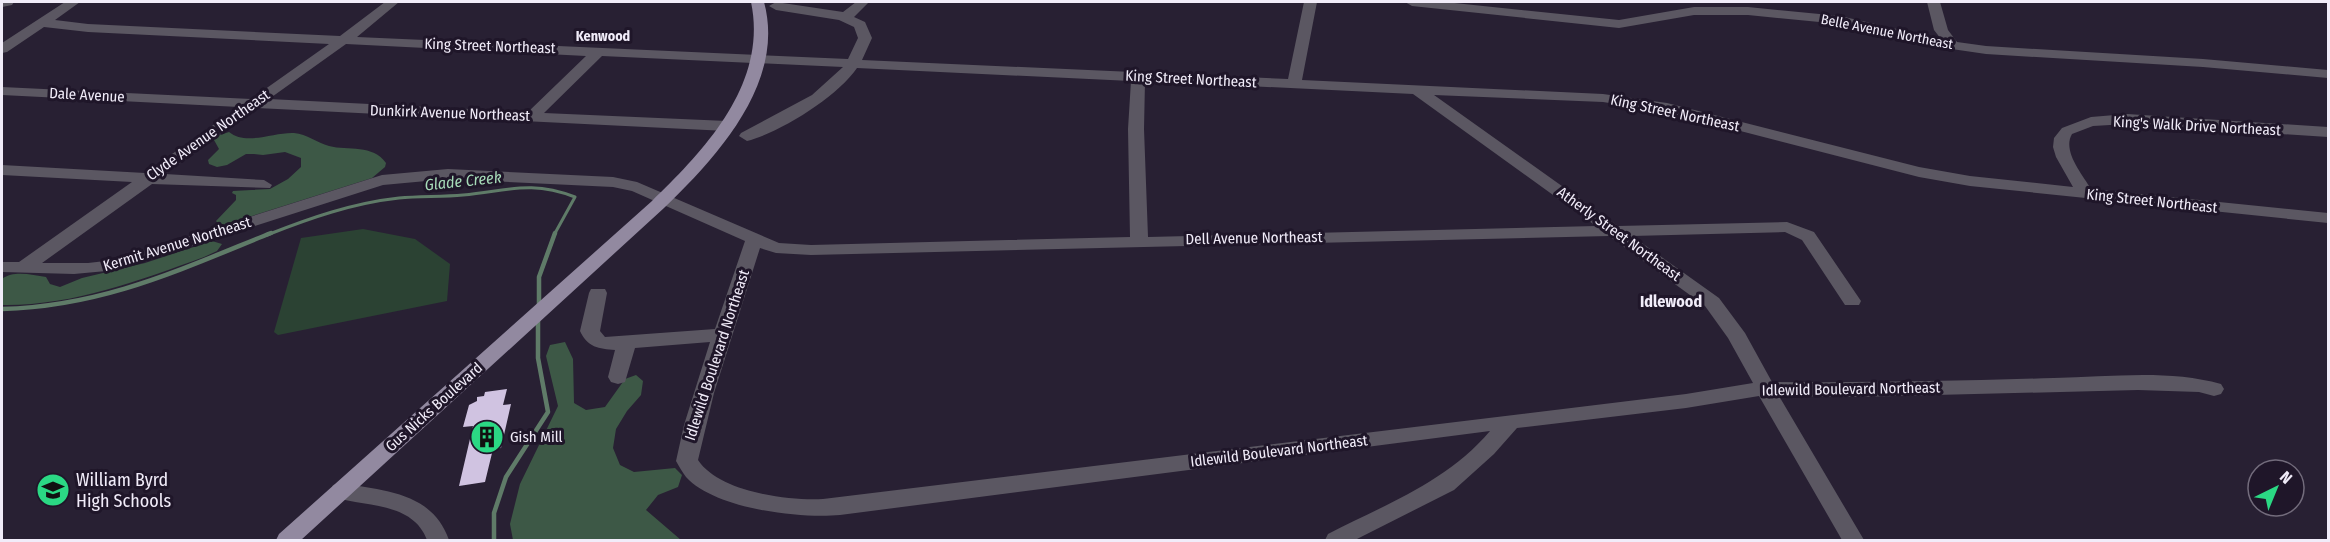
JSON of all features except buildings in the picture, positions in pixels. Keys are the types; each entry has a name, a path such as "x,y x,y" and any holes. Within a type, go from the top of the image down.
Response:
{"main road":[{"name":"Gus Nicks Boulevard","path":"286,540 665,197 704,156 727,126 750,84 762,35 758,2"}],"street":[{"path":"2,3 8,2"},
{"path":"2,49 73,2"},
{"name":"Clyde Avenue Northeast","path":"23,268 393,2"},
{"path":"845,17 863,2"},
{"path":"1294,83 1311,2"},
{"name":"Belle Avenue Northeast","path":"1412,2 1619,24 1694,11 1748,11 1840,20 1953,46 2014,53 2204,63 2328,74"},
{"path":"1934,2 1941,30 1953,46"},
{"path":"747,136 804,108 832,86 851,64 864,42 865,32 860,25 845,17 776,6"},
{"name":"King Street Northeast","path":"43,23 88,28 1625,100 1935,175 2086,194 2328,218"},
{"path":"531,117 599,51"},
{"path":"1138,76 1136,129 1139,241"},
{"name":"Atherly Street Northeast","path":"1416,89 1712,302 1729,322 1853,540"},
{"name":"Dale Avenue","path":"2,91 172,100"},
{"name":"Dunkirk Avenue Northeast","path":"172,100 727,126"},
{"name":"King's Walk Drive Northeast","path":"2086,194 2064,157 2061,147 2062,138 2067,131 2084,123 2127,119 2328,132"},
{"path":"2,170 264,184"},
{"name":"Kermit Avenue Northeast","path":"2,267 92,269 117,265 347,190 401,177 480,174 613,182 637,186 665,197"},
{"path":"665,197 754,239"},
{"name":"Dell Avenue Northeast","path":"754,239 776,248 811,250 1787,227 1808,236 1852,301"},
{"name":"Idlewild Boulevard Northeast","path":"754,239 694,420 686,452 687,461 703,478 722,488 762,502 788,507 808,508 874,502 1697,400 1766,388 1856,390 2139,383 2199,385 2214,388"},
{"path":"598,293 591,323 591,336 603,343 724,334"},
{"path":"618,377 627,343"},
{"path":"1336,540 1446,484 1487,449 1510,422"},
{"path":"341,491 410,507 425,515 437,532 438,540"}],"green space":[{"path":"229,132 244,138 294,133 329,146 360,149 374,153 386,163 385,167 372,178 220,226 216,221 236,200 233,191 270,189 288,179 301,167 301,158 285,152 263,155 246,154 227,165 217,167 209,164 208,160 219,149 214,140 217,136"},
{"path":"363,229 415,239 450,264 447,301 278,335 274,332 301,238"},
{"path":"212,241 222,244 217,251 130,283 79,297 2,305 2,279 7,276 23,274 46,277 50,284 60,287 82,278 145,263"},
{"path":"565,342 573,359 574,403 586,410 605,407 625,379 636,375 643,381 641,395 627,411 616,429 613,448 620,465 634,472 675,468 682,475 678,487 658,495 646,510 681,540 513,540 510,524 520,484 558,406 546,356 550,345"}],"waterway":[{"name":"Glade Creek","path":"267,235 332,212 382,200 463,195 519,188 545,189 575,197 555,234"},
{"name":"Glade Creek","path":"2,309 74,301 140,284 271,233"},
{"name":"Glade Creek","path":"539,306 539,277 555,234"},
{"name":"Glade Creek","path":"494,540 494,513 506,477 548,412 538,358 538,319"}],"place":[{"name":"Gish Mill","path":"487,437"},
{"name":"William Byrd High Schools","path":"53,490"}],"district":[{"name":"Kenwood","path":"603,36"},
{"name":"Idlewood","path":"1671,301"}]}
